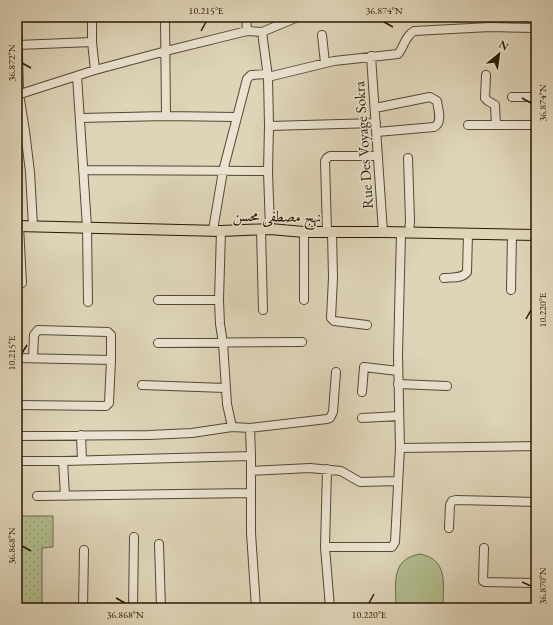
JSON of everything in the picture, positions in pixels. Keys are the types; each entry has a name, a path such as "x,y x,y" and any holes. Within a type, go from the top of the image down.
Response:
{"main road":[{"name":"نهج مصطفى محسن","path":"18,226 536,235"}],"street":[{"path":"18,17 18,94 25,131 30,172 32,226"},
{"path":"92,17 92,42 96,70"},
{"path":"165,17 166,116"},
{"path":"246,17 247,32"},
{"path":"18,94 96,70 166,51 247,32 262,32 298,17"},
{"path":"232,427 225,388 223,343 220,324 217,230 223,171 236,117 248,77 251,75 268,75 325,63 371,56 398,54 406,39 414,31 490,27 536,28"},
{"path":"262,32 268,75 270,126 263,310"},
{"path":"322,35 325,63"},
{"path":"18,45 92,42"},
{"name":"Rue Des Voyage Sokra","path":"371,56 384,232"},
{"path":"486,75 486,100 495,105 496,125"},
{"path":"77,76 86,227 88,302"},
{"path":"375,108 430,97 437,101 439,122 438,126 434,127 377,132"},
{"path":"512,98 536,97"},
{"path":"80,118 166,116 236,117"},
{"path":"270,126 376,123"},
{"path":"468,125 536,125"},
{"path":"367,325 334,321 331,318 333,278 325,161 330,156 378,156"},
{"path":"325,547 392,547 395,542 400,448 398,371 405,233 410,221 408,158"},
{"path":"83,170 268,171"},
{"path":"18,226 22,283"},
{"path":"304,232 304,300"},
{"path":"444,278 464,276 467,272 468,234"},
{"path":"511,290 512,234"},
{"path":"158,300 219,300"},
{"path":"17,405 106,406 109,403 111,335 108,332 38,330 34,335 33,358"},
{"path":"158,343 302,342"},
{"path":"17,358 111,360"},
{"path":"362,392 364,367 398,371"},
{"path":"17,436 149,435 192,433 232,427 250,428 330,418 333,412 335,399 336,372"},
{"path":"398,384 447,386"},
{"path":"142,385 225,388"},
{"path":"362,418 399,416"},
{"path":"250,428 251,534 256,608"},
{"path":"81,435 82,460"},
{"path":"400,448 536,446"},
{"path":"17,461 251,456"},
{"path":"63,461 65,496"},
{"path":"251,471 291,468 327,469 341,471 360,482 398,482"},
{"path":"327,469 325,547 330,608"},
{"path":"37,496 250,493"},
{"path":"449,528 450,505 452,501 536,502"},
{"path":"133,608 134,537"},
{"path":"159,544 161,608"},
{"path":"484,548 483,581 536,583"},
{"path":"83,608 84,550"}],"green space":[{"path":"17,516 53,516 53,547 42,548 42,608 17,607"},
{"path":"420,554 429,557 440,567 443,582 443,608 396,608 396,582 399,567 410,557"}]}
